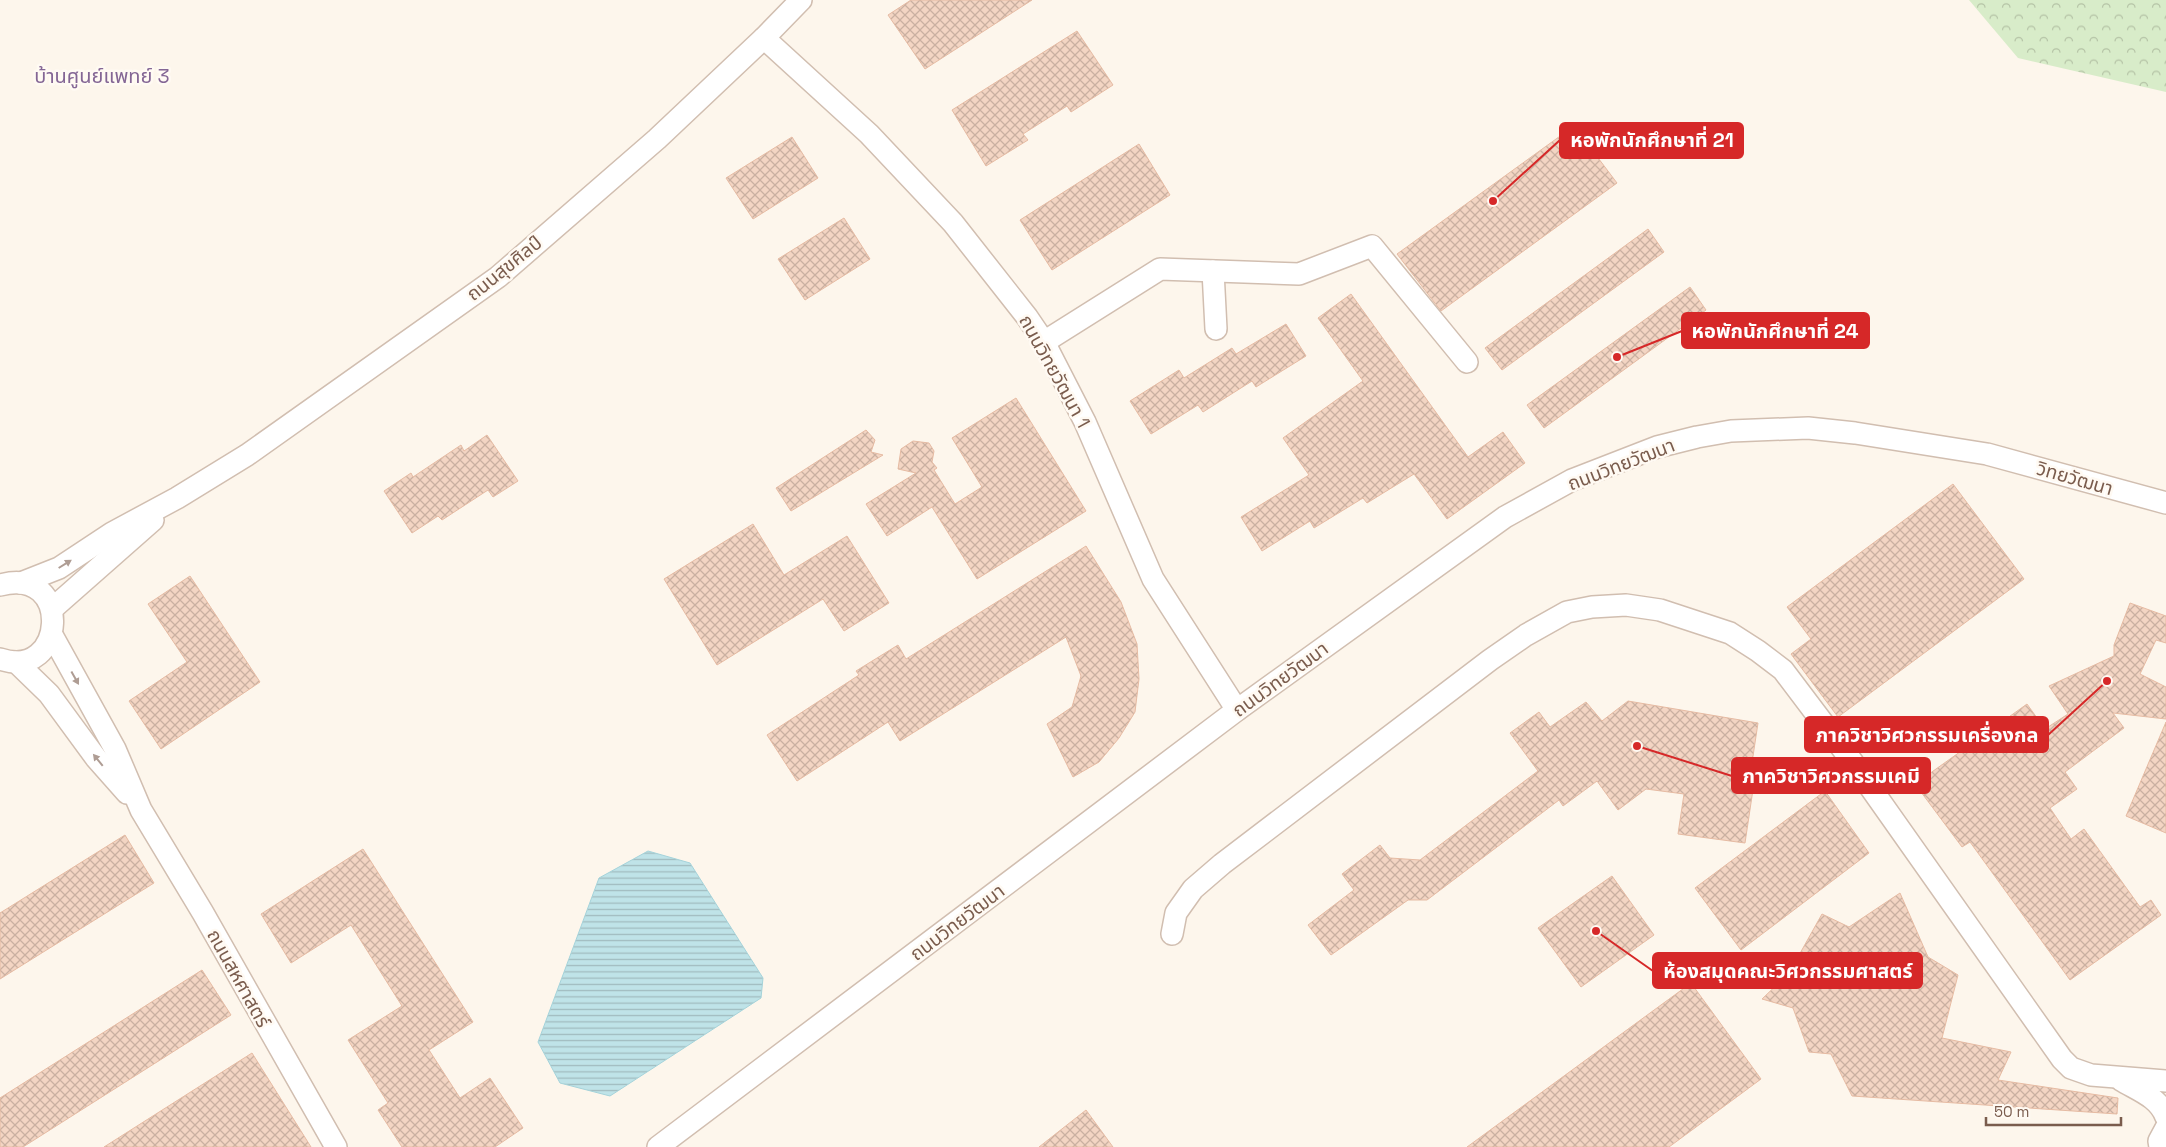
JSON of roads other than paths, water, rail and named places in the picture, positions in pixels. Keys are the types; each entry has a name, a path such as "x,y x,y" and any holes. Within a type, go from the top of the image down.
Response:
{"street":[{"name":"ถนนสุขศิลป์","path":"177,498 247,455 498,277 657,139 764,38 801,0"},
{"name":"ถนนวิทยวัฒนา 1","path":"764,38 869,134 953,223 1027,317 1044,342 1085,422 1153,579 1237,710"},
{"path":"1044,342 1160,269 1298,274 1372,246 1467,362"},
{"path":"1213,271 1216,329"},
{"name":"ถนนวิทยวัฒนา","path":"658,1147 1237,710 1505,517 1572,480 1657,447 1731,432 1808,428 1856,432 1987,454"},
{"name":"วิทยวัฒนา","path":"1987,454 2165,503"},
{"path":"10,584 59,568 112,533 177,498"},
{"path":"52,609 177,498"},
{"path":"8,660 28,659 38,654 52,636 54,622 52,609 40,592 10,584"},
{"path":"1172,934 1176,913 1193,889 1222,864 1490,660 1526,635 1568,612 1592,607 1626,605 1660,610 1730,633 1783,670 1851,760 2062,1059 2071,1068 2091,1075 2166,1081"},
{"path":"52,636 115,749 142,810"},
{"path":"8,660 49,694 96,758 142,810"},
{"name":"ถนนสหศาสตร์","path":"142,810 194,897 336,1147"},
{"path":"2116,1077 2150,1096 2164,1110 2166,1117"},
{"path":"2160,1147 2160,1141 2166,1128"}],"water":[{"path":"648,851 690,863 763,978 761,998 610,1096 560,1083 538,1042 599,878"}],"place":[{"name":"หอพักนักศึกษาที่ 21","path":"1493,201"},
{"name":"หอพักนักศึกษาที่ 24","path":"1617,357"},
{"name":"ภาควิชาวิศวกรรมเครื่องกล","path":"2107,681"},
{"name":"ภาควิชาวิศวกรรมเคมี","path":"1637,746"},
{"name":"ห้องสมุดคณะวิศวกรรมศาสตร์","path":"1596,931"}],"district":[{"name":"บ้านศูนย์แพทย์ 3","path":"102,76"}]}
